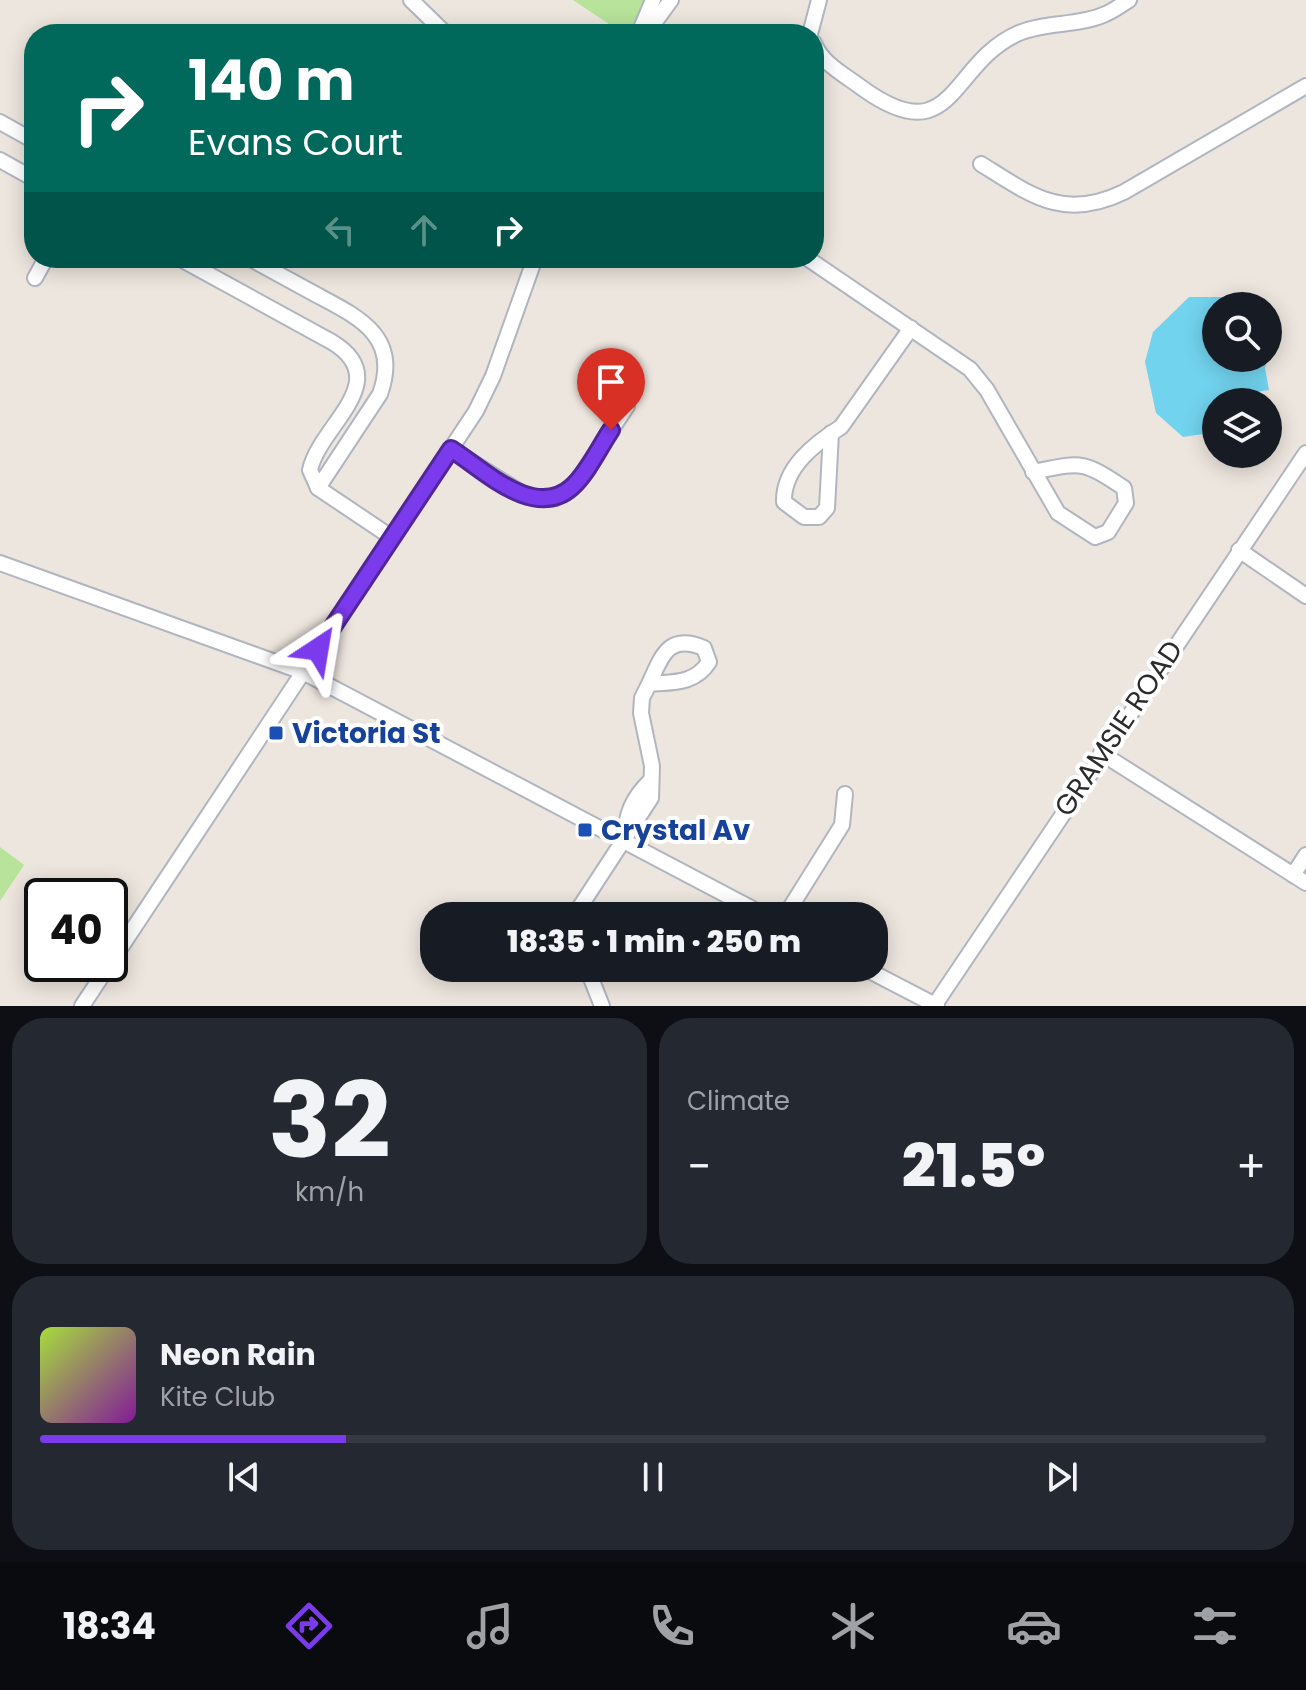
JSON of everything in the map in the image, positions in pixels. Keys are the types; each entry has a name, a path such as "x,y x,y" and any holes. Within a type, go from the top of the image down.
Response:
{"street":[{"path":"411,0 436,24"},
{"path":"643,24 653,0"},
{"path":"653,24 671,0"},
{"path":"813,24 819,0"},
{"path":"824,60 884,103 902,112 928,111 948,100 971,69 1020,32 1102,16 1129,0"},
{"path":"981,164 1042,200 1074,206 1094,203 1124,192 1306,86"},
{"path":"0,122 24,135"},
{"path":"0,160 24,173"},
{"path":"35,278 40,268"},
{"path":"197,268 332,342 352,359 358,377 355,392 311,462 312,479 318,488 391,537"},
{"path":"267,268 354,315 374,332 385,355 380,394 318,488"},
{"path":"82,1006 486,393 531,268"},
{"path":"822,268 958,359 981,381 1033,472 1058,513 1095,537 1108,532 1126,503 1124,488 1089,465 1075,463 1033,472"},
{"path":"831,433 827,508 819,517 804,517 784,502 784,486 811,446 831,433 841,427 911,328"},
{"path":"451,449 528,497 540,499 562,494 579,479 627,406 626,374"},
{"name":"GRAMSIE ROAD","path":"935,1006 1101,753 1306,453"},
{"path":"1239,550 1306,596"},
{"path":"0,563 303,672 740,902"},
{"path":"583,902 651,798 652,766 641,713 642,698 649,684"},
{"path":"1101,753 1306,883"},
{"path":"794,902 842,825 845,794"},
{"path":"1293,875 1306,855"},
{"path":"888,981 935,1006"},
{"path":"593,982 602,1006"}],"green space":[{"path":"573,0 648,0 635,24 609,24"},
{"path":"0,847 24,865 0,901"}],"water":[{"path":"1189,297 1202,297 1202,372 1266,372 1269,388 1202,388 1202,434 1183,437 1156,413 1145,362 1153,332"}],"place":[{"name":"Victoria St","path":"276,733"},
{"name":"Crystal Av","path":"585,830"}],"route":[{"path":"318,649 451,449 515,491 528,497 551,498 572,487 611,430"}]}
